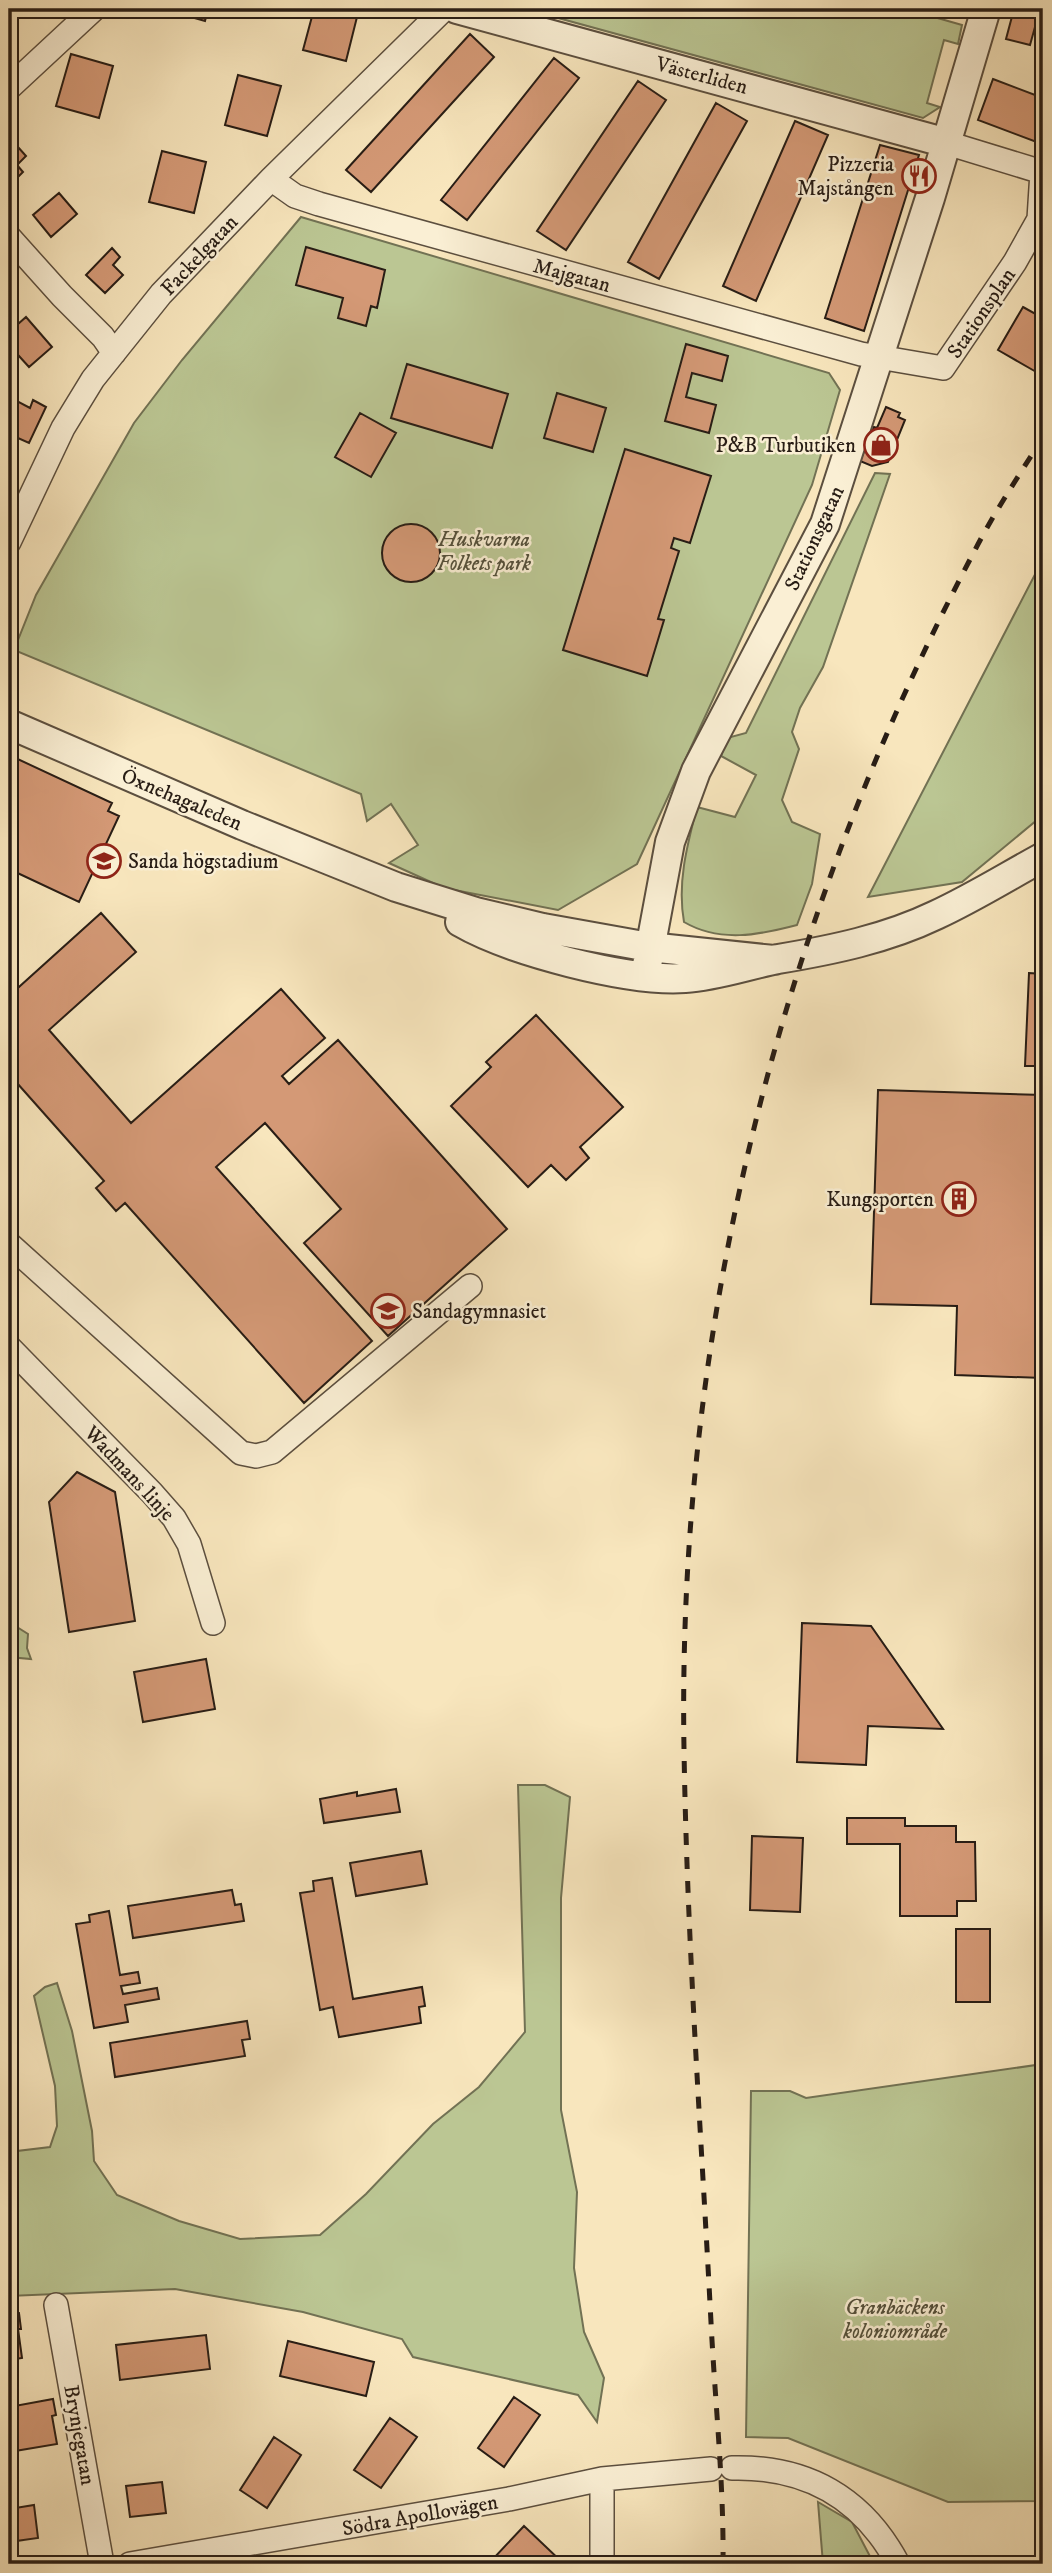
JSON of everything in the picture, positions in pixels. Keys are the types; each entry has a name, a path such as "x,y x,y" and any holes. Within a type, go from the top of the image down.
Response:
{"street":[{"path":"9,88 94,9"},
{"name":"Fackelgatan","path":"9,542 63,428 93,379 161,294 271,179 444,9"},
{"name":"Västerliden","path":"457,9 947,143"},
{"name":"Stationsgatan","path":"645,976 670,842 680,811 702,760 825,524 947,143 986,9"},
{"name":"Stationsplan","path":"879,357 943,368 1015,262 1039,219 1043,171 947,143"},
{"name":"Majgatan","path":"271,179 295,196 319,204 879,357"},
{"path":"9,237 103,337 114,353"},
{"name":"Öxnehagaleden","path":"9,724 242,825 397,887 475,912 543,928 649,947 774,960"},
{"name":"Öxnehagaleden","path":"962,902 1043,840"},
{"name":"Öxnehagaleden","path":"397,887 470,928 521,947 578,964 645,976 681,978 715,975 774,960 843,948 924,920 1043,857"},
{"path":"9,1244 241,1454 256,1456 272,1452 470,1286"},
{"name":"Wadmans linje","path":"9,1347 174,1518 190,1544 213,1623"},
{"name":"Brynjegatan","path":"56,2305 102,2564"},
{"name":"Södra Apollovägen","path":"130,2564 509,2499 602,2479 762,2467 793,2473 821,2485 849,2502 871,2522 898,2564"},
{"path":"602,2479 602,2564"}],"green space":[{"path":"542,9 906,9 962,25 958,44 944,40 927,103 940,107 923,118 540,13"},
{"name":"Huskvarna Folkets park","path":"301,217 829,373 840,390 812,485 637,864 558,910 444,888 389,863 418,845 391,804 367,821 361,794 14,650 36,595 134,423 182,360"},
{"path":"875,473 890,474 823,667 800,708 792,732 799,749 782,800 792,822 820,834 812,884 797,925 740,935 698,929 684,922 682,907 682,879 697,807 735,817 756,775 721,756 727,738 746,733"},
{"path":"1043,559 1043,815 962,882 868,897"},
{"path":"9,1622 28,1634 27,1648 31,1659 9,1657"},
{"path":"518,1785 545,1785 570,1797 561,1898 561,2110 577,2192 574,2268 584,2332 604,2378 597,2422 578,2395 413,2357 402,2339 303,2312 175,2289 9,2296 9,2152 50,2147 57,2126 55,2086 34,1996 45,1987 57,1983 72,2031 92,2131 94,2161 117,2195 179,2221 240,2239 320,2235 366,2194 433,2124 479,2087 525,2032"},
{"name":"Granbäckens koloniområde","path":"1043,2064 1043,2501 948,2502 788,2438 746,2437 751,2091 790,2091 806,2098"},
{"path":"818,2502 852,2522 874,2564 823,2564"}],"building":[{"path":"163,9 208,9 205,21"},
{"path":"314,9 359,9 346,61 303,50"},
{"path":"1014,9 1040,9 1030,45 1006,39"},
{"path":"470,34 494,57 371,192 346,170"},
{"path":"71,54 113,66 99,118 56,106"},
{"path":"554,58 579,78 467,220 441,200"},
{"path":"238,75 281,86 267,136 225,125"},
{"path":"993,79 1043,98 1042,144 978,120"},
{"path":"638,81 666,100 566,250 537,231"},
{"path":"716,103 747,121 659,279 628,262"},
{"path":"795,121 828,135 756,301 723,286"},
{"path":"9,137 26,156 17,165 23,172 9,186"},
{"path":"880,145 919,155 864,331 825,318"},
{"path":"162,151 206,162 194,213 149,202"},
{"path":"59,193 77,214 51,237 33,215"},
{"path":"306,247 385,270 377,308 371,306 366,326 338,318 343,298 296,285"},
{"path":"112,248 120,257 113,265 123,275 105,293 86,275"},
{"path":"1023,307 1043,318 1043,364 1038,373 998,350"},
{"path":"26,317 52,347 29,367 9,345 9,332"},
{"path":"686,344 728,356 722,381 692,373 686,397 716,405 709,433 665,421"},
{"path":"407,364 508,394 492,448 391,418"},
{"path":"557,393 606,408 593,452 544,438"},
{"path":"33,400 46,407 29,443 9,434 9,412 11,413 17,401 30,408"},
{"name":"P&B Turbutiken","path":"886,407 900,413 898,417 905,420 888,462 872,466 860,461 874,427 877,428"},
{"path":"360,413 396,433 371,477 335,457"},
{"path":"625,449 711,476 690,543 674,538 671,548 679,551 658,619 664,620 647,676 563,650"},
{"path":"405,524 417,524 432,532 440,547 440,559 432,574 417,582 405,582 390,574 382,559 382,547 390,532"},
{"path":"9,755 112,803 108,811 119,816 79,902 9,869"},
{"path":"9,755 112,803 108,811 119,816 79,902 9,869"},
{"name":"Sandagymnasiet","path":"101,913 136,952 49,1030 131,1123 281,989 325,1038 282,1076 289,1084 338,1040 507,1229 388,1336 304,1243 341,1209 265,1123 216,1167 372,1341 304,1403 125,1203 116,1211 96,1188 104,1181 9,1074 9,996"},
{"path":"1029,973 1043,974 1043,1066 1025,1066"},
{"path":"536,1015 623,1107 580,1147 589,1158 566,1180 551,1165 528,1187 451,1106 491,1067 486,1062"},
{"name":"Kungsporten","path":"878,1090 1043,1095 1043,1378 955,1375 957,1306 871,1304"},
{"path":"77,1472 115,1492 135,1621 69,1632 49,1502"},
{"path":"802,1623 871,1626 943,1729 868,1726 866,1765 797,1762"},
{"path":"206,1659 215,1709 143,1722 134,1672"},
{"path":"396,1789 400,1812 324,1823 320,1799 357,1792 357,1796"},
{"path":"847,1818 905,1818 905,1826 956,1826 956,1842 975,1842 976,1901 957,1901 957,1916 900,1916 900,1844 847,1844"},
{"path":"752,1836 803,1838 800,1912 750,1910"},
{"path":"421,1851 427,1884 356,1896 350,1863"},
{"path":"332,1878 353,1999 422,1987 425,2006 419,2007 421,2023 339,2037 333,2007 320,2010 300,1893 314,1891 313,1881"},
{"path":"232,1890 235,1905 241,1904 244,1921 133,1938 128,1906"},
{"path":"109,1911 120,1975 138,1972 140,1983 121,1986 123,1994 157,1988 159,1999 125,2005 128,2022 94,2028 76,1924 90,1922 89,1915"},
{"path":"956,1929 990,1929 990,2002 956,2002"},
{"path":"247,2021 250,2039 242,2040 245,2056 115,2077 110,2043"},
{"path":"19,2313 22,2358 9,2360 9,2314"},
{"path":"206,2335 210,2369 120,2380 116,2345"},
{"path":"288,2341 374,2362 366,2396 280,2376"},
{"path":"514,2397 540,2415 504,2467 478,2448"},
{"path":"53,2399 56,2415 52,2416 57,2444 9,2452 9,2407"},
{"path":"390,2418 417,2437 381,2488 354,2470"},
{"path":"274,2437 301,2455 267,2508 240,2490"},
{"path":"162,2482 166,2513 130,2517 126,2486"},
{"path":"34,2505 38,2538 9,2542 9,2509"},
{"path":"524,2526 564,2564 496,2564 492,2560"}],"railway":[{"path":"723,2564 721,2473 691,1964 684,1749 686,1592 699,1436 721,1282 753,1131 795,981 846,835 906,691 975,550 1043,437"}],"place":[{"name":"Pizzeria Majstången","path":"919,176"},
{"name":"P&B Turbutiken","path":"881,445"},
{"name":"Sanda högstadium","path":"104,861"},
{"name":"Kungsporten","path":"959,1199"},
{"name":"Sandagymnasiet","path":"388,1311"}]}
